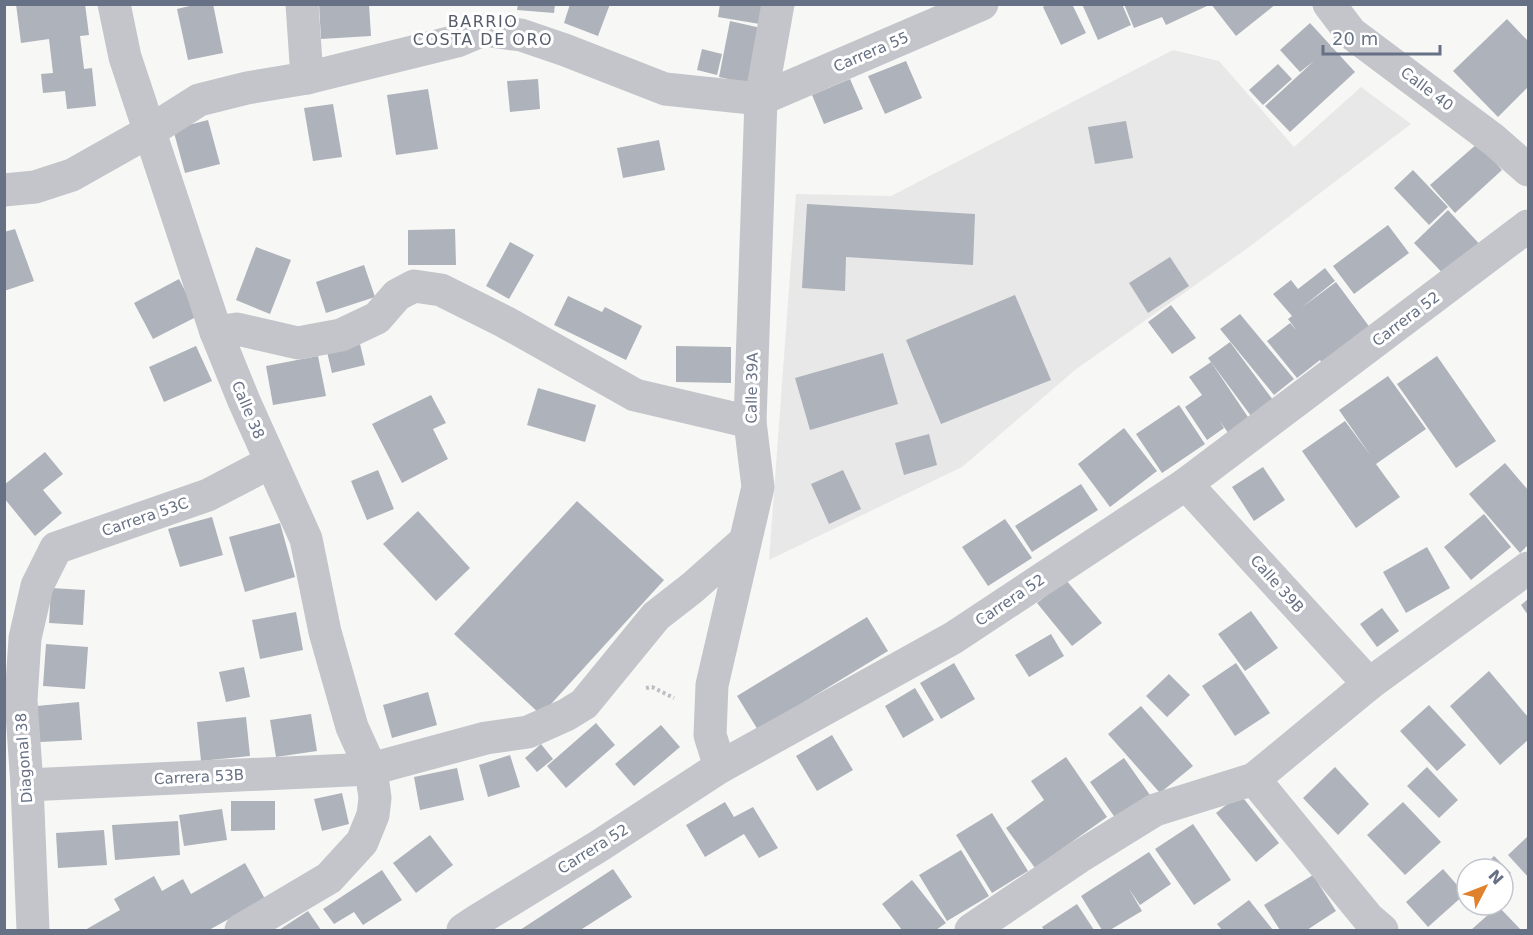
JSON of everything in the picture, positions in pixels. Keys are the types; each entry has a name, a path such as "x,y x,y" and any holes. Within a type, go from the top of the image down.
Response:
{"street":[{"name":"Calle 38","path":"114,4 125,57 216,332 244,401 306,539 325,632 352,727 370,769 375,798 373,815 363,842 329,879 241,930"},
{"path":"302,4 307,78"},
{"name":"Calle 39A","path":"720,767 710,735 712,685 758,487 750,422 761,99 778,4"},
{"name":"Carrera 55","path":"761,99 982,4"},
{"name":"Calle 40","path":"1329,4 1351,33 1494,140 1528,170"},
{"path":"4,190 34,187 72,176 150,132 199,100 247,88 307,78 458,41 480,17 521,35 665,89 761,99"},
{"name":"Carrera 52","path":"463,930 599,846 720,767 953,638 1186,484 1528,226"},
{"path":"216,332 237,329 298,343 341,335 377,318 397,295 414,286 441,290 505,322 635,395 750,422"},
{"name":"Carrera 53C","path":"37,586 56,548 208,495 271,462"},
{"name":"Calle 39B","path":"1186,484 1369,684"},
{"name":"Carrera 53B","path":"27,785 370,769 486,738 528,732 584,704 656,616 693,588 744,542"},
{"path":"971,930 1079,857 1155,810 1254,779 1369,684 1528,568"},
{"name":"Diagonal 38","path":"33,930 21,700 25,638 37,586"},
{"path":"693,588 709,592 721,608 727,626"},
{"path":"1254,779 1366,926"}],"path":[{"path":"640,690 651,687 696,709 710,735"}],"shaded area":[{"path":"1173,50 1219,61 1294,147 1361,87 1411,124 1245,250 1075,370 962,467 769,560 796,194 891,196"}],"building":[{"path":"16,4 85,4 89,35 80,36 84,69 92,68 96,106 67,109 65,91 43,93 41,74 53,73 49,39 21,43"},
{"path":"198,4 213,4 223,53 188,60 177,9"},
{"path":"319,4 369,4 371,36 321,39"},
{"path":"518,4 555,4 554,13 517,10"},
{"path":"570,4 610,4 598,36 564,23"},
{"path":"720,4 769,4 766,25 718,17"},
{"path":"1048,4 1072,4 1086,33 1061,45 1043,7"},
{"path":"1082,4 1122,4 1131,25 1098,40"},
{"path":"1124,4 1207,4 1207,6 1166,25 1162,17 1134,28"},
{"path":"1211,4 1276,4 1236,36"},
{"path":"1507,19 1528,41 1528,87 1498,117 1453,71"},
{"path":"730,21 761,28 750,84 719,77"},
{"path":"1310,23 1355,72 1290,132 1265,106 1314,61 1300,72 1280,50"},
{"path":"702,49 722,54 717,75 697,70"},
{"path":"906,61 922,98 885,114 868,76"},
{"path":"1278,64 1292,79 1263,105 1249,90"},
{"path":"538,79 540,109 510,112 507,81"},
{"path":"850,79 863,109 824,124 812,95"},
{"path":"428,89 438,149 396,155 387,95"},
{"path":"333,104 342,157 313,161 304,108"},
{"path":"208,120 220,164 185,173 173,129"},
{"path":"1126,121 1133,158 1095,164 1088,127"},
{"path":"659,140 665,170 623,178 617,148"},
{"path":"1478,143 1502,170 1455,213 1430,185"},
{"path":"1413,170 1448,207 1429,225 1394,188"},
{"path":"807,204 975,214 973,265 846,257 845,291 802,288"},
{"path":"1448,210 1484,249 1450,281 1414,243"},
{"path":"1388,225 1409,253 1354,294 1333,266"},
{"path":"15,229 34,281 4,291 4,232"},
{"path":"455,229 456,265 408,265 408,230"},
{"path":"510,242 534,255 509,299 486,286"},
{"path":"256,247 291,260 270,314 236,300"},
{"path":"1170,257 1189,286 1148,313 1129,283"},
{"path":"364,265 375,297 326,313 316,282"},
{"path":"1325,268 1335,281 1301,308 1336,282 1371,329 1323,365 1320,360 1297,378 1267,341 1290,323 1297,331 1288,319 1292,316 1273,294 1291,280 1298,289"},
{"path":"179,279 198,316 153,339 134,303"},
{"path":"1015,295 1051,380 941,424 906,340"},
{"path":"568,296 602,312 605,307 642,326 626,360 554,325"},
{"path":"1171,305 1196,338 1172,354 1148,322"},
{"path":"1240,314 1294,379 1274,395 1220,329"},
{"path":"1230,342 1273,400 1251,416 1208,358"},
{"path":"360,344 365,365 332,373 327,352"},
{"path":"196,346 212,381 164,402 149,367"},
{"path":"676,346 731,347 731,383 676,382"},
{"path":"883,353 898,404 810,430 795,378"},
{"path":"318,356 326,396 273,405 266,366"},
{"path":"1437,356 1496,441 1456,468 1397,384"},
{"path":"1211,362 1250,420 1229,434 1219,420 1224,428 1207,440 1185,407 1202,395 1189,377"},
{"path":"1388,376 1426,429 1376,464 1400,497 1356,528 1302,451 1345,421 1371,456 1339,410"},
{"path":"538,388 596,405 585,442 527,425"},
{"path":"431,395 446,423 433,429 448,459 402,483 372,424"},
{"path":"1179,405 1205,444 1162,473 1136,434"},
{"path":"1124,428 1157,471 1110,507 1078,464"},
{"path":"929,434 937,465 904,475 895,443"},
{"path":"45,452 63,474 43,490 62,513 35,536 4,498 4,485"},
{"path":"1505,463 1528,490 1528,545 1520,553 1469,494"},
{"path":"1263,467 1285,500 1254,521 1232,487"},
{"path":"378,470 394,509 367,520 351,481"},
{"path":"843,470 861,509 829,524 811,484"},
{"path":"1081,484 1098,510 1032,552 1015,526"},
{"path":"577,501 664,580 541,715 454,634"},
{"path":"418,511 470,568 436,601 383,544"},
{"path":"1484,514 1511,547 1471,580 1444,547"},
{"path":"212,517 223,555 180,567 168,529"},
{"path":"1005,519 1032,558 988,586 962,547"},
{"path":"280,523 295,577 245,592 229,537"},
{"path":"1427,547 1450,588 1406,613 1383,572"},
{"path":"1066,580 1102,623 1072,646 1037,603"},
{"path":"51,588 85,590 83,625 49,623"},
{"path":"1528,599 1528,615 1521,605"},
{"path":"1382,608 1399,631 1377,647 1360,624"},
{"path":"1251,611 1278,648 1245,671 1218,634"},
{"path":"296,612 303,650 260,659 252,620"},
{"path":"867,617 888,651 758,730 737,696"},
{"path":"1051,634 1064,656 1029,677 1015,655"},
{"path":"46,644 88,647 85,689 43,686"},
{"path":"954,663 975,699 941,719 920,683"},
{"path":"1236,663 1270,713 1235,736 1202,686"},
{"path":"244,667 250,697 226,702 219,672"},
{"path":"1489,671 1528,717 1528,740 1500,765 1450,706"},
{"path":"1169,674 1190,695 1167,717 1146,696"},
{"path":"915,688 934,720 903,738 885,706"},
{"path":"428,692 437,725 392,738 383,705"},
{"path":"79,702 82,740 40,742 37,706"},
{"path":"1429,705 1466,745 1437,771 1400,731"},
{"path":"1141,706 1193,766 1160,793 1108,734"},
{"path":"311,714 317,751 276,757 270,720"},
{"path":"246,717 250,756 201,761 197,722"},
{"path":"596,723 615,745 566,788 547,766"},
{"path":"661,725 680,747 634,786 615,764"},
{"path":"832,735 853,770 817,791 796,756"},
{"path":"541,744 553,759 537,772 525,758"},
{"path":"510,755 520,787 488,797 479,765"},
{"path":"1066,757 1107,817 1035,868 1006,828 1044,800 1031,781"},
{"path":"1124,758 1150,795 1116,819 1090,782"},
{"path":"1335,767 1369,804 1338,835 1303,798"},
{"path":"1427,767 1458,800 1439,818 1407,786"},
{"path":"457,768 464,800 420,810 414,777"},
{"path":"342,793 349,824 322,831 314,799"},
{"path":"1240,794 1279,843 1256,862 1216,813"},
{"path":"231,801 275,801 275,830 231,831"},
{"path":"725,802 734,817 753,807 778,848 759,858 744,834 705,857 686,825"},
{"path":"1403,802 1441,842 1405,875 1367,835"},
{"path":"222,809 227,840 184,846 179,815"},
{"path":"992,813 1028,871 992,893 956,835"},
{"path":"178,821 180,855 115,860 112,825"},
{"path":"1193,824 1231,880 1194,905 1155,849"},
{"path":"104,830 107,865 58,868 56,833"},
{"path":"430,835 453,865 416,893 393,863"},
{"path":"1528,836 1528,877 1515,863 1515,857 1508,855"},
{"path":"961,850 989,896 947,921 919,875"},
{"path":"1149,852 1171,884 1140,905 1129,889 1142,911 1110,930 1102,930 1081,896"},
{"path":"245,863 265,899 209,930 85,930 120,910 114,899 154,876 162,891 183,879 191,894"},
{"path":"613,869 632,897 583,930 520,930"},
{"path":"1443,869 1455,883 1455,903 1428,927 1406,902"},
{"path":"382,870 402,900 363,925 354,912 334,924 323,909"},
{"path":"1313,875 1336,911 1307,930 1280,930 1264,905"},
{"path":"912,880 946,923 936,930 902,930 882,904"},
{"path":"1249,900 1273,930 1222,930 1217,924"},
{"path":"1077,904 1094,930 1044,930 1042,927"},
{"path":"308,911 321,930 279,930"},
{"path":"1486,917 1509,917 1521,930 1471,930"}],"district":[{"name":"BARRIO COSTA DE ORO","path":"483,30"}]}
